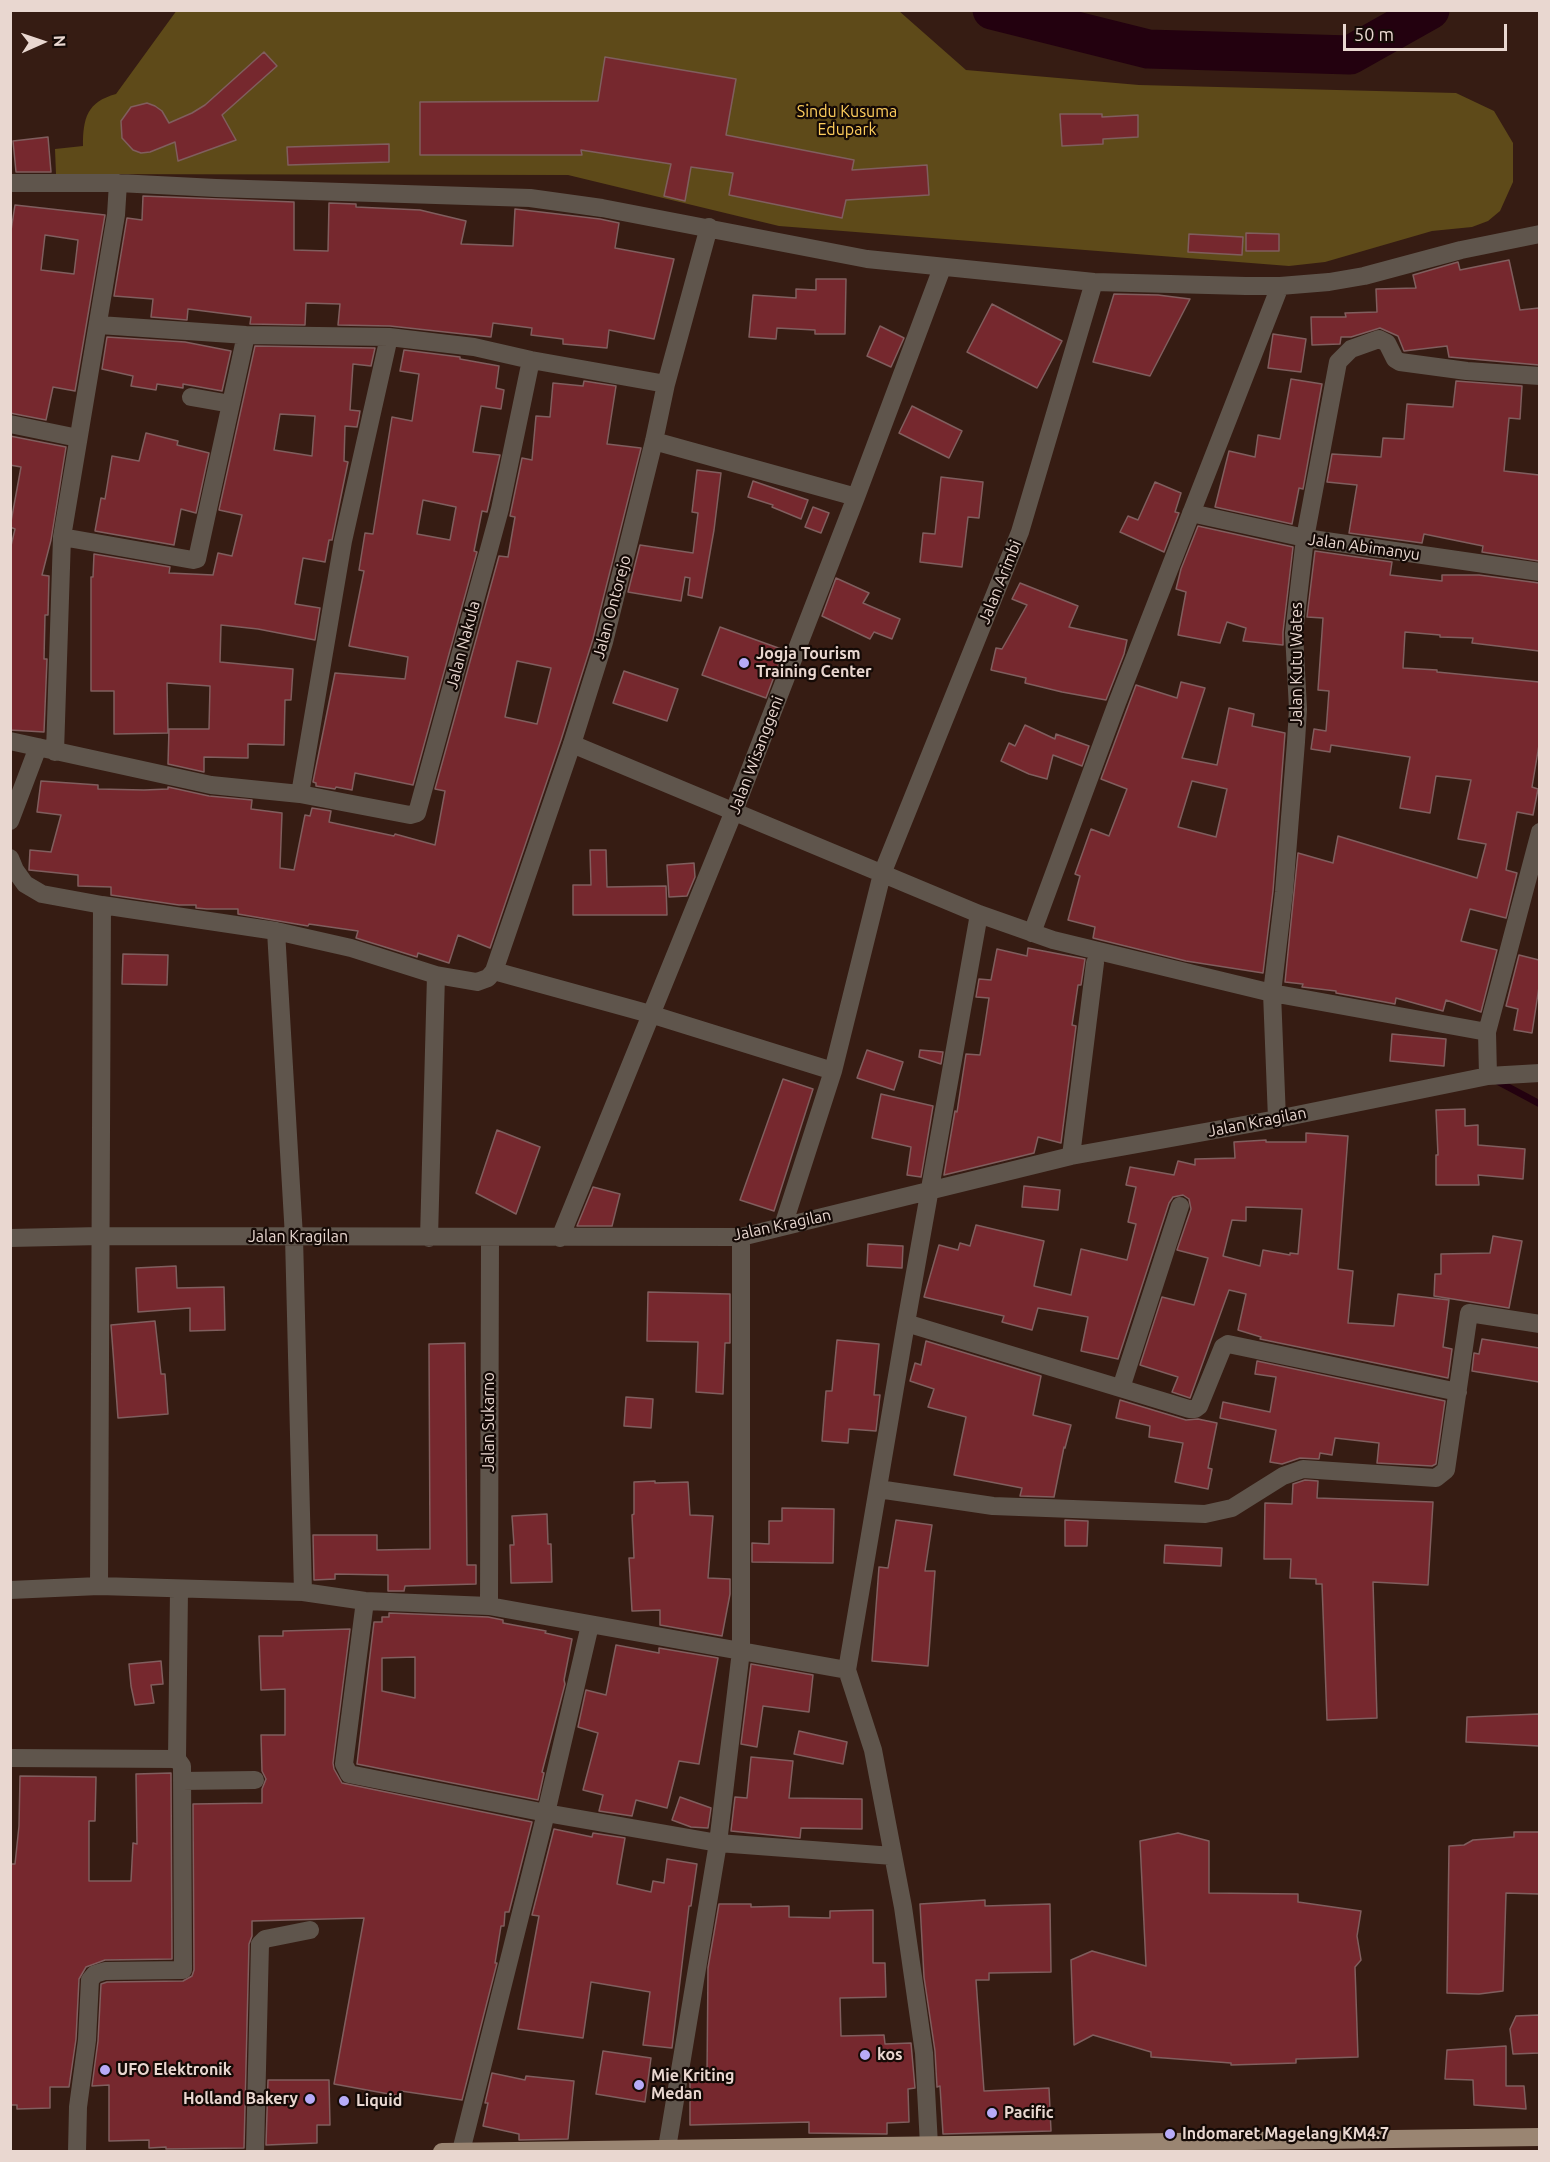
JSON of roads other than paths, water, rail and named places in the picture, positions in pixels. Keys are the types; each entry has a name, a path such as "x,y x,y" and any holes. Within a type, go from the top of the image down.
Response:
{"main road":[{"path":"442,2151 1539,2137"}],"street":[{"path":"12,188 118,183 530,198 709,227 729,233 867,259 1094,282 1280,286 1344,280 1437,255 1539,234"},
{"path":"10,821 47,750 62,537 99,325 116,214 118,183"},
{"name":"Jalan Ontorejo","path":"491,974 572,744 604,642 666,384 709,227"},
{"name":"Jalan Wisanggeni","path":"560,1238 734,811 942,268"},
{"name":"Jalan Arimbi","path":"783,1226 833,1071 882,874 1020,532 1094,282"},
{"path":"1032,933 1117,703 1280,286"},
{"path":"99,325 246,335 389,337 474,347 531,360 666,384"},
{"path":"62,537 197,559 246,335"},
{"path":"10,741 211,785 300,794 343,541 389,337"},
{"name":"Jalan Kutu Wates","path":"1276,1119 1272,993 1293,797 1298,709 1294,633 1305,538 1338,362 1351,349 1372,340 1382,340 1387,343 1395,359 1400,362 1467,371 1539,376"},
{"name":"Jalan Nakula","path":"300,794 410,815 417,813 500,509 531,360"},
{"path":"192,397 231,404"},
{"path":"10,424 78,438"},
{"path":"654,441 856,497"},
{"name":"Jalan Abimanyu","path":"1191,513 1305,538 1539,572"},
{"path":"572,744 979,914 1032,933 1093,951 1272,993 1487,1032"},
{"path":"1488,1076 1487,1032 1539,832"},
{"path":"10,858 25,884 42,894 276,931 351,948 436,975 477,982 491,974 650,1014 833,1071"},
{"path":"99,1586 102,905"},
{"path":"929,2145 924,2053 903,1907 873,1750 848,1670 906,1323 979,914"},
{"path":"276,931 294,1238 303,1592"},
{"path":"1071,1156 1095,963"},
{"path":"429,1238 436,975"},
{"name":"Jalan Kragilan","path":"10,1238 100,1236 741,1238 1071,1156 1276,1119 1488,1076 1539,1073"},
{"path":"1121,1389 1180,1206"},
{"name":"Jalan Sukarno","path":"489,1606 490,1238"},
{"path":"667,2148 718,1843 741,1651 741,1238"},
{"path":"878,1489 993,1506 1205,1514 1232,1508 1283,1476 1303,1469 1436,1478 1446,1470 1469,1313 1539,1324"},
{"path":"906,1323 1189,1409 1199,1406 1223,1347 1228,1344 1458,1392"},
{"path":"10,1590 99,1586 303,1592 365,1601 489,1606 848,1670"},
{"path":"77,2151 78,2107 87,2040 90,1980 95,1974 105,1971 183,1970 182,1766 177,1759 179,1590"},
{"path":"365,1601 344,1764 349,1774 546,1813 718,1843 893,1857"},
{"path":"461,2151 546,1813 590,1625"},
{"path":"10,1758 177,1759"},
{"path":"182,1781 255,1780"},
{"path":"255,2151 260,1944 265,1939 310,1930"}],"waterway":[{"path":"992,10 1148,49 1350,55 1430,10"},
{"path":"1497,1081 1540,1104"}],"place":[{"name":"Jogja Tourism Training Center","path":"744,663"},
{"name":"kos","path":"865,2055"},
{"name":"UFO Elektronik","path":"105,2070"},
{"name":"Mie Kriting Medan","path":"639,2085"},
{"name":"Holland Bakery","path":"310,2099"},
{"name":"Liquid","path":"344,2101"},
{"name":"Pacific","path":"992,2113"},
{"name":"Indomaret Magelang KM4.7","path":"1170,2134"}],"park label":[{"name":"Sindu Kusuma Edupark","path":"847,121"}]}
